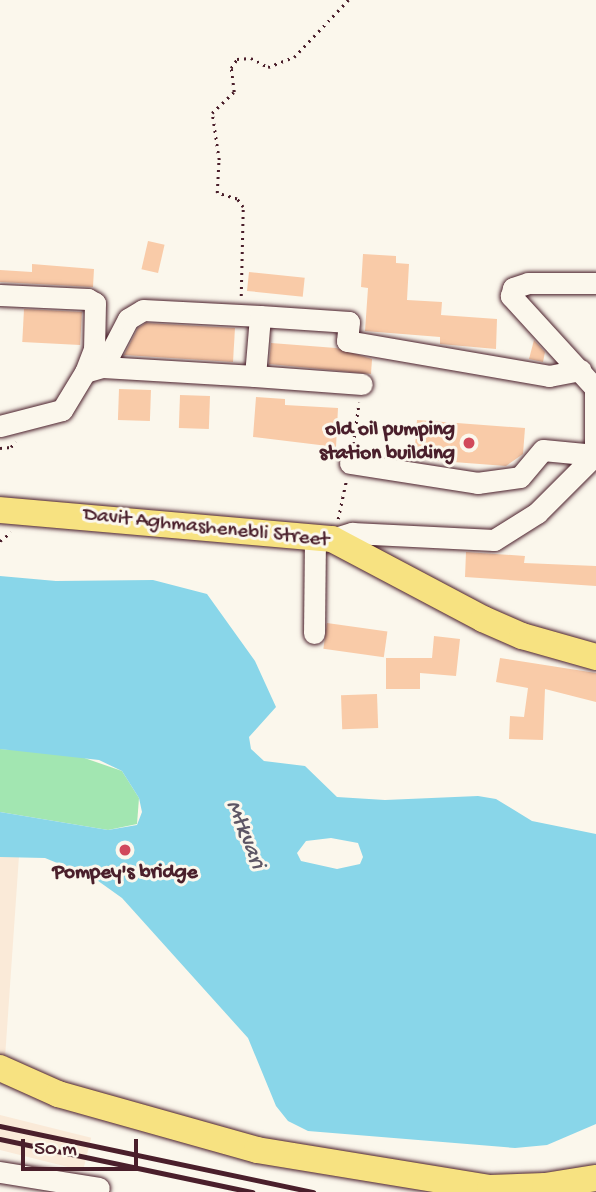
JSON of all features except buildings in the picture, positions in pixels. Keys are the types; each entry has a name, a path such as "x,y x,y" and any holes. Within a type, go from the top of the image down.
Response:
{"main road":[{"name":"Davit Aghmashenebli Street","path":"0,510 328,534 483,619 522,636 596,657"},
{"path":"0,1068 58,1094 257,1150 490,1188 545,1186 596,1178"}],"street":[{"path":"314,633 328,534 494,540 537,513 596,456 595,388 511,296 513,288 528,283 596,283"},
{"path":"0,295 88,299 94,303 94,370"},
{"path":"0,426 62,410 94,370 128,319 143,310 349,322 346,341 394,347 549,376 580,370"},
{"path":"255,376 260,317"},
{"path":"94,370 255,376 362,384"},
{"path":"350,463 477,482 520,477 544,450 596,456"},
{"path":"0,1172 99,1188"}],"path":[{"path":"260,317 243,308 243,207 237,199 217,193 219,160 212,113 234,92 231,68 237,59 251,58 268,67 294,57 348,0"},
{"path":"328,534 350,463 362,384"},
{"path":"0,448 11,447"}],"shaded area":[{"path":"19,856 5,1058 0,1056 0,857"},
{"path":"0,1115 91,1138 83,1171 0,1150"}],"green space":[{"path":"0,749 70,753 122,771 139,798 137,824 108,830 0,812"}],"water":[{"name":"Mtkvari","path":"0,576 56,581 153,580 207,594 255,661 276,707 249,737 251,749 264,761 305,766 337,797 385,800 478,796 496,799 532,821 596,834 596,1124 547,1145 515,1148 308,1131 288,1121 276,1106 248,1038 122,898 94,878 45,858 0,857 0,812 108,830 137,825 142,812 139,798 122,771 99,760 0,749","holes":["331,838 358,843 363,857 360,864 337,869 301,861 297,853 306,841"]}],"railway":[{"path":"0,1126 313,1192"},
{"path":"0,1139 252,1192"}],"place":[{"name":"old oil pumping station building","path":"469,443"},
{"name":"Pompey's bridge","path":"125,850"}]}
